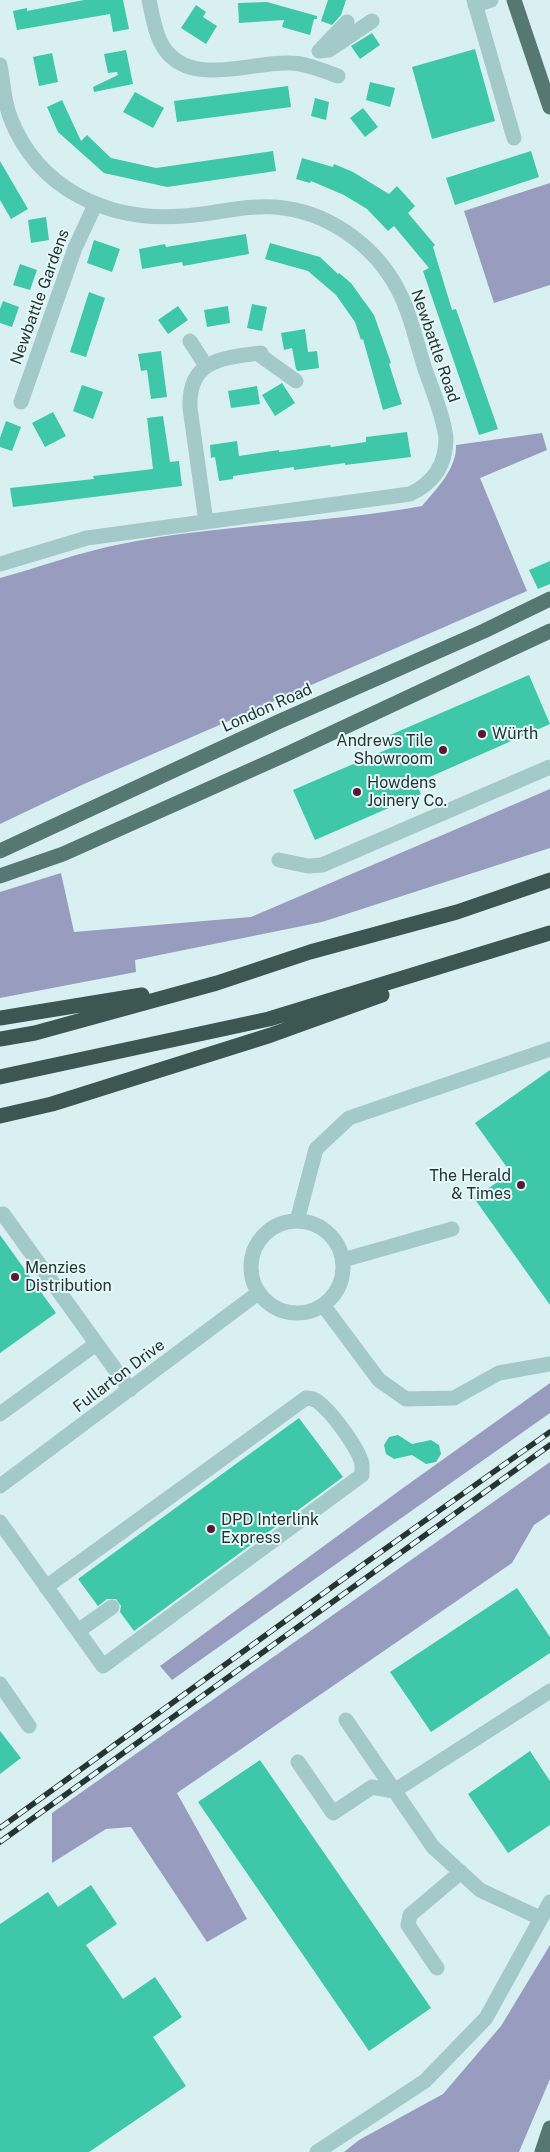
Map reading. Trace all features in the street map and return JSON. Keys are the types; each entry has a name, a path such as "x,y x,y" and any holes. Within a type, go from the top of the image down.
{"highway":[{"path":"0,1039 35,1033 218,983 310,952 458,912 550,880"},
{"path":"0,1116 52,1104 271,1035 550,933"},
{"path":"0,1077 269,1019 533,939"},
{"path":"0,1018 218,983"}],"main road":[{"path":"514,0 550,107"},
{"name":"London Road","path":"0,851 278,722 549,602"},
{"path":"0,876 63,854 278,758 550,631"},
{"path":"542,2152 550,2128"}],"street":[{"path":"149,0 161,42 168,52 185,65 204,70 289,62 338,76"},
{"path":"491,0 475,2 514,138"},
{"path":"319,51 329,50 372,21"},
{"path":"314,68 319,51 347,22"},
{"name":"Newbattle Road","path":"0,65 9,115 26,148 50,176 64,187 95,205 114,212 154,217 184,216 252,206 269,206 302,212 334,224 362,244 386,269 403,299 445,429 446,448 441,466 436,475 420,490 400,497 87,538 0,564"},
{"name":"Newbattle Gardens","path":"21,402 75,248 95,205"},
{"path":"190,341 206,366"},
{"path":"206,522 189,398 195,379 206,366 221,358 261,352 261,356 296,382"},
{"path":"279,860 308,866 322,865 550,768"},
{"path":"297,1221 316,1149 349,1118 550,1049"},
{"path":"1,1213 130,1390"},
{"path":"297,1221 310,1223 322,1228 332,1236 339,1247 343,1260 343,1273 340,1286 333,1297 323,1306 310,1312 295,1314 281,1311 268,1304 258,1293 252,1280 251,1266 253,1252 260,1239 270,1229 283,1223 297,1221"},
{"path":"343,1260 452,1229"},
{"name":"Fullarton Drive","path":"0,1486 258,1293"},
{"path":"323,1306 379,1380 406,1399 454,1398 499,1373 550,1364"},
{"path":"0,1414 96,1344"},
{"path":"0,1522 46,1587 103,1666 362,1475 362,1464 358,1453 343,1430 315,1399 306,1398 46,1587"},
{"path":"78,1631 112,1607"},
{"path":"0,1684 29,1726"},
{"path":"298,1762 333,1813 372,1787 394,1791 550,1691"},
{"path":"346,1720 433,1847 480,1890 540,1918"},
{"path":"437,1968 408,1924 410,1915 461,1872"},
{"path":"317,2152 425,2081 486,2018 550,1902"}],"shaded area":[{"path":"550,183 550,285 494,303 464,211"},
{"path":"542,433 547,450 480,478 527,591 84,784 0,824 0,578 90,551 158,537 347,517 422,506 445,478 453,462 456,445"},
{"path":"550,789 550,848 322,922 135,960 136,972 0,998 0,892 61,873 74,932 251,917"},
{"path":"550,1383 550,1413 172,1680 160,1666 403,1488"},
{"path":"550,1462 550,1514 534,1525 512,1563 177,1793 247,1919 207,1942 131,1827 106,1829 52,1863 52,1813"},
{"path":"550,1945 550,2079 519,2152 344,2152 359,2140 443,2094 501,2026"}],"building":[{"path":"84,0 123,0 129,29 113,32 110,14 17,30 13,11 27,8 27,11"},
{"path":"328,0 346,0 341,15 332,25 321,21"},
{"path":"267,2 317,16 317,19 314,19 310,35 282,27 284,20 239,23 238,3"},
{"path":"196,5 206,12 203,17 217,26 206,44 181,28"},
{"path":"372,33 380,45 360,59 351,46"},
{"path":"475,49 495,121 432,139 412,67"},
{"path":"126,50 133,84 94,92 93,87 118,75 117,72 108,73 104,54"},
{"path":"52,53 58,82 39,86 33,57"},
{"path":"370,82 395,88 390,107 366,100"},
{"path":"288,86 291,107 177,122 174,101"},
{"path":"135,92 164,108 153,128 123,112"},
{"path":"315,98 329,102 326,120 311,116"},
{"path":"62,100 81,141 87,135 111,158 156,168 273,151 276,171 167,187 104,173 58,132 47,107"},
{"path":"363,108 378,127 365,137 350,118"},
{"path":"531,151 539,177 455,205 446,178"},
{"path":"302,158 333,167 334,164 353,172 389,194 397,186 415,206 408,213 435,245 433,247 452,310 456,309 498,429 479,435 423,271 429,268 394,226 388,231 367,209 344,195 311,181 310,183 296,179"},
{"path":"0,161 28,209 11,219 0,200"},
{"path":"46,217 49,240 31,243 28,220"},
{"path":"246,234 249,254 183,266 182,262 142,269 139,249 165,244 166,247"},
{"path":"94,240 120,249 112,272 87,263"},
{"path":"270,243 320,257 351,283 374,315 391,363 389,364 402,404 383,410 363,339 361,340 355,322 336,295 308,271 265,259"},
{"path":"20,264 37,270 30,290 13,285"},
{"path":"89,292 105,298 86,357 70,352"},
{"path":"3,301 19,307 12,327 0,323 0,309"},
{"path":"252,304 267,307 262,331 247,328"},
{"path":"178,306 188,320 168,334 158,320"},
{"path":"228,306 230,323 207,327 204,310"},
{"path":"305,329 308,352 317,351 319,368 298,371 292,348 284,350 281,333"},
{"path":"161,351 167,397 151,399 147,370 141,371 138,354"},
{"path":"282,383 295,403 275,416 262,395"},
{"path":"82,385 103,392 93,419 73,411"},
{"path":"257,386 260,404 231,408 228,391"},
{"path":"53,412 66,436 45,447 32,423"},
{"path":"163,416 170,462 179,461 182,486 13,507 10,488 94,479 93,476 153,469 147,418"},
{"path":"6,421 21,427 12,451 0,447 0,438"},
{"path":"407,432 411,457 294,470 294,467 233,476 233,479 219,481 215,457 211,458 210,445 237,441 239,456 279,450 279,452 366,442 366,437"},
{"path":"550,561 550,584 538,589 529,570"},
{"path":"529,675 550,724 416,783 421,794 315,840 293,790 395,746 390,735"},
{"name":"The Herald & Times","path":"550,1070 550,1305 474,1198 511,1173 475,1123"},
{"name":"Menzies Distribution","path":"0,1235 56,1313 0,1353"},
{"name":"DPD Interlink Express","path":"299,1418 343,1477 134,1631 120,1612 121,1606 116,1599 107,1599 98,1606 78,1579"},
{"path":"398,1435 412,1444 431,1440 439,1445 441,1454 436,1462 426,1464 412,1455 394,1459 386,1454 384,1445 389,1437"},
{"path":"517,1588 550,1637 550,1653 431,1732 390,1672"},
{"path":"0,1731 21,1758 0,1774"},
{"path":"530,1751 550,1781 550,1825 508,1853 468,1794"},
{"path":"260,1760 431,2008 369,2051 198,1802"},
{"path":"91,1885 117,1924 86,1945 123,1999 155,1977 182,2017 153,2037 186,2086 89,2152 0,2152 0,1924 48,1892 58,1907"}],"railway":[{"path":"0,1828 361,1566 550,1432"},
{"path":"0,1842 550,1445"}],"place":[{"name":"Würth","path":"482,734"},
{"name":"Andrews Tile Showroom","path":"443,750"},
{"name":"Howdens Joinery Co.","path":"357,792"},
{"name":"The Herald & Times","path":"521,1185"},
{"name":"Menzies Distribution","path":"15,1277"},
{"name":"DPD Interlink Express","path":"211,1529"}]}
